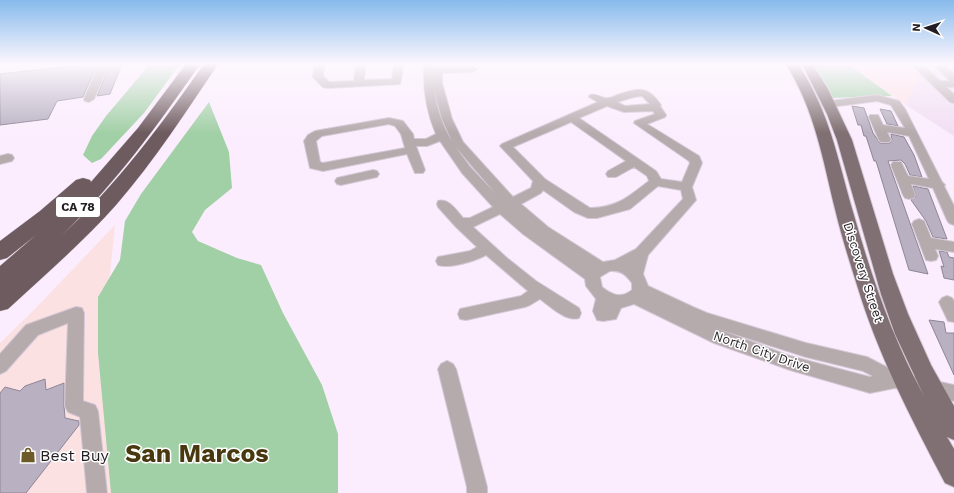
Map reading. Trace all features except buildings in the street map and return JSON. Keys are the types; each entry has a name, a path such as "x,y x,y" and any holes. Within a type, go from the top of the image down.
{"highway":[{"name":"CA 78","path":"0,279 85,200 112,171 148,128 177,87"},
{"name":"CA 78","path":"0,302 92,219 150,152 195,87"},
{"path":"0,252 47,216 120,149 148,128"},
{"path":"0,318 92,219"}],"main road":[{"name":"Discovery Street","path":"806,87 823,126 849,231 900,381 954,474"},
{"name":"Discovery Street","path":"820,87 830,104 853,163 884,275 902,323 930,388 954,428"}],"street":[{"path":"89,99 94,87"},
{"path":"428,87 430,103 436,122 450,148 468,175 503,201 518,224 598,272"},
{"path":"940,87 954,100"},
{"path":"653,107 656,104 646,94 643,93 623,97 506,146 539,183 579,209 588,212 597,213 624,206 656,182 686,187"},
{"path":"594,97 624,109 639,123 694,159 696,163 686,187 690,200 641,253 617,265 598,272"},
{"path":"830,104 871,98 888,100 895,103 900,109 939,184 954,220"},
{"path":"624,109 653,107 657,109 661,115 639,123"},
{"path":"874,117 885,140"},
{"path":"572,118 652,174 656,182"},
{"path":"419,170 410,146 407,134 399,123 389,121 319,133 310,140 314,165 323,167 369,158 410,146 433,141 444,135"},
{"path":"879,128 913,133"},
{"path":"341,181 375,179 369,158"},
{"path":"612,174 634,162"},
{"path":"898,165 909,195"},
{"path":"903,179 939,184"},
{"path":"463,223 472,223 503,201 536,190 539,183"},
{"path":"443,204 488,248 540,290 573,313"},
{"path":"919,224 930,256"},
{"path":"926,242 954,248"},
{"path":"443,261 473,256 488,248"},
{"path":"598,272 595,288 610,299 623,302 637,287 641,253"},
{"path":"617,265 630,270 637,287"},
{"name":"North City Drive","path":"637,287 720,338 790,363 870,385 900,381"},
{"path":"466,314 526,301 540,290"},
{"path":"602,320 601,311 610,299"},
{"path":"0,366 32,330 76,313 74,406 89,412 97,493"},
{"path":"447,369 477,486 477,493"},
{"path":"900,381 954,393"}],"shaded area":[{"path":"881,87 914,87 906,105"},
{"path":"914,87 954,87 954,136 906,105"},
{"path":"115,225 107,303 125,493 0,493 0,343 33,311"}],"green space":[{"path":"131,87 163,87 144,113 101,159 92,163 83,155 92,136 106,116"},
{"path":"826,87 880,87 892,96 832,98"},
{"path":"209,102 229,152 232,188 205,210 192,232 198,241 237,258 261,265 283,313 322,385 338,434 338,493 111,493 98,353 98,297 120,260 125,221 141,194"}],"place":[{"name":"Best Buy","path":"28,455"}],"district":[{"name":"San Marcos","path":"197,453"}]}
